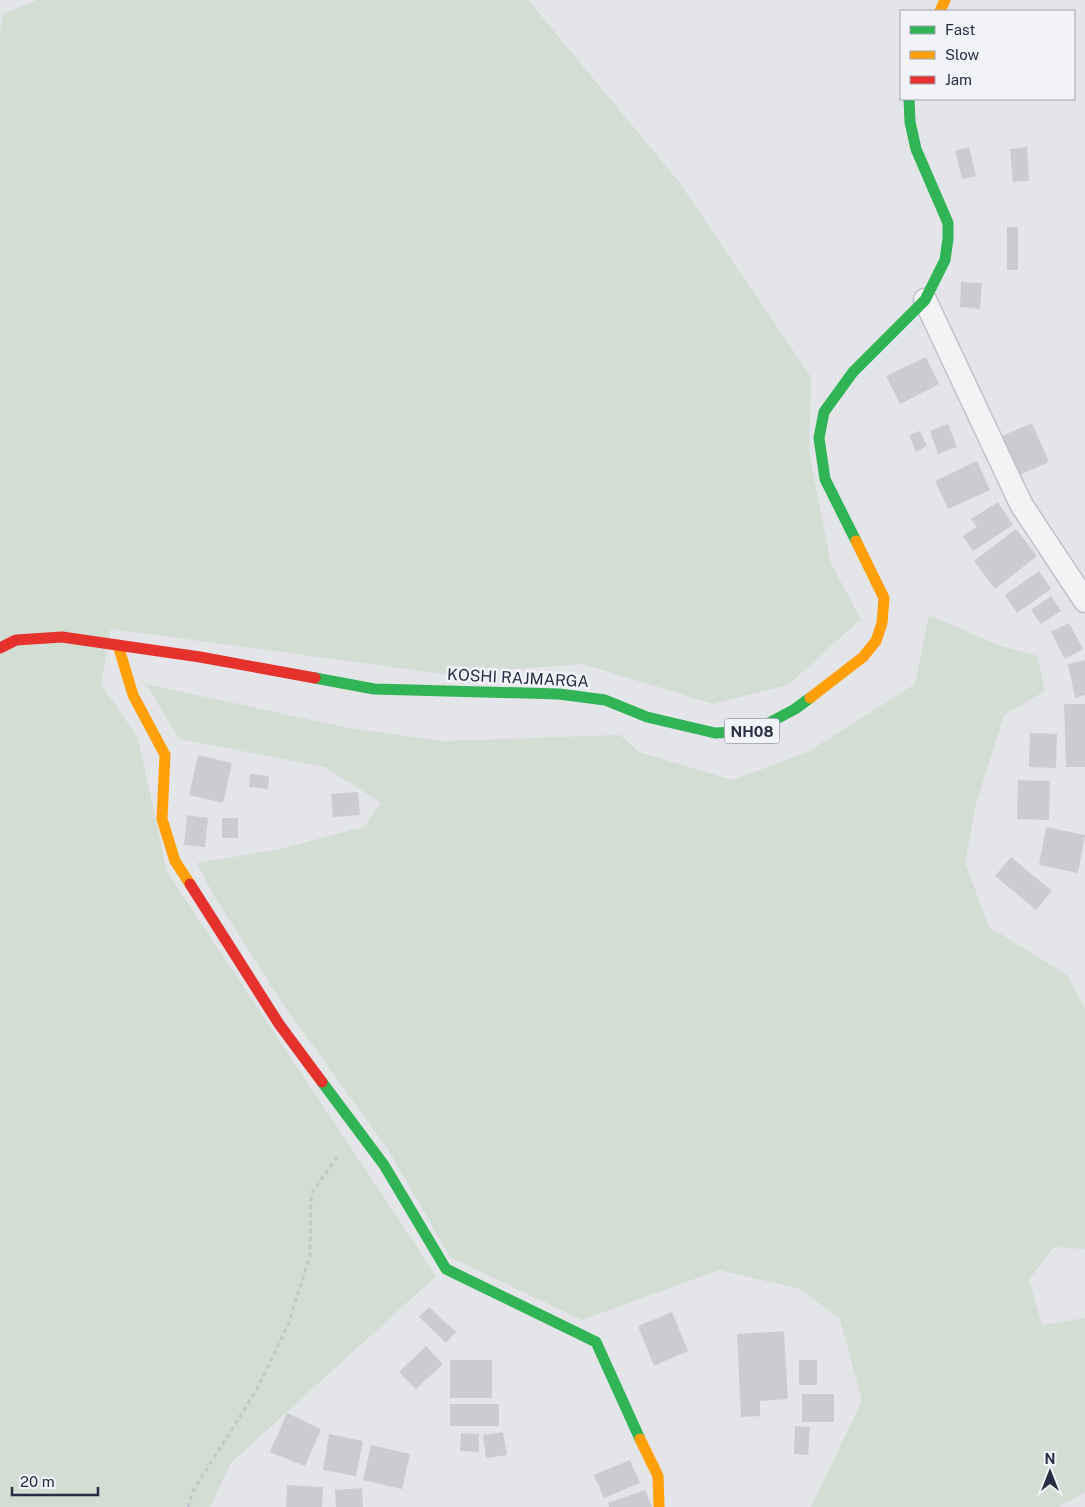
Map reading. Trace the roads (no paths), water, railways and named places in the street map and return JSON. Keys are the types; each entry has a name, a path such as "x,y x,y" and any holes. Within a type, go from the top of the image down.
{"main road":[{"name":"KOSHI RAJMARGA","path":"0,648 16,640 62,637 200,657 374,689 560,694 606,700 647,717 715,733 754,731 795,710 862,657 876,641 882,623 884,598 826,479 819,438 824,412 836,394 853,372 925,300 945,260 948,223 916,149 910,122 909,100"},
{"path":"118,645 133,695 165,755 162,819 175,860 279,1024 384,1165 446,1269 596,1342 658,1476 659,1507"}],"street":[{"path":"925,300 1021,504 1085,601"}]}
